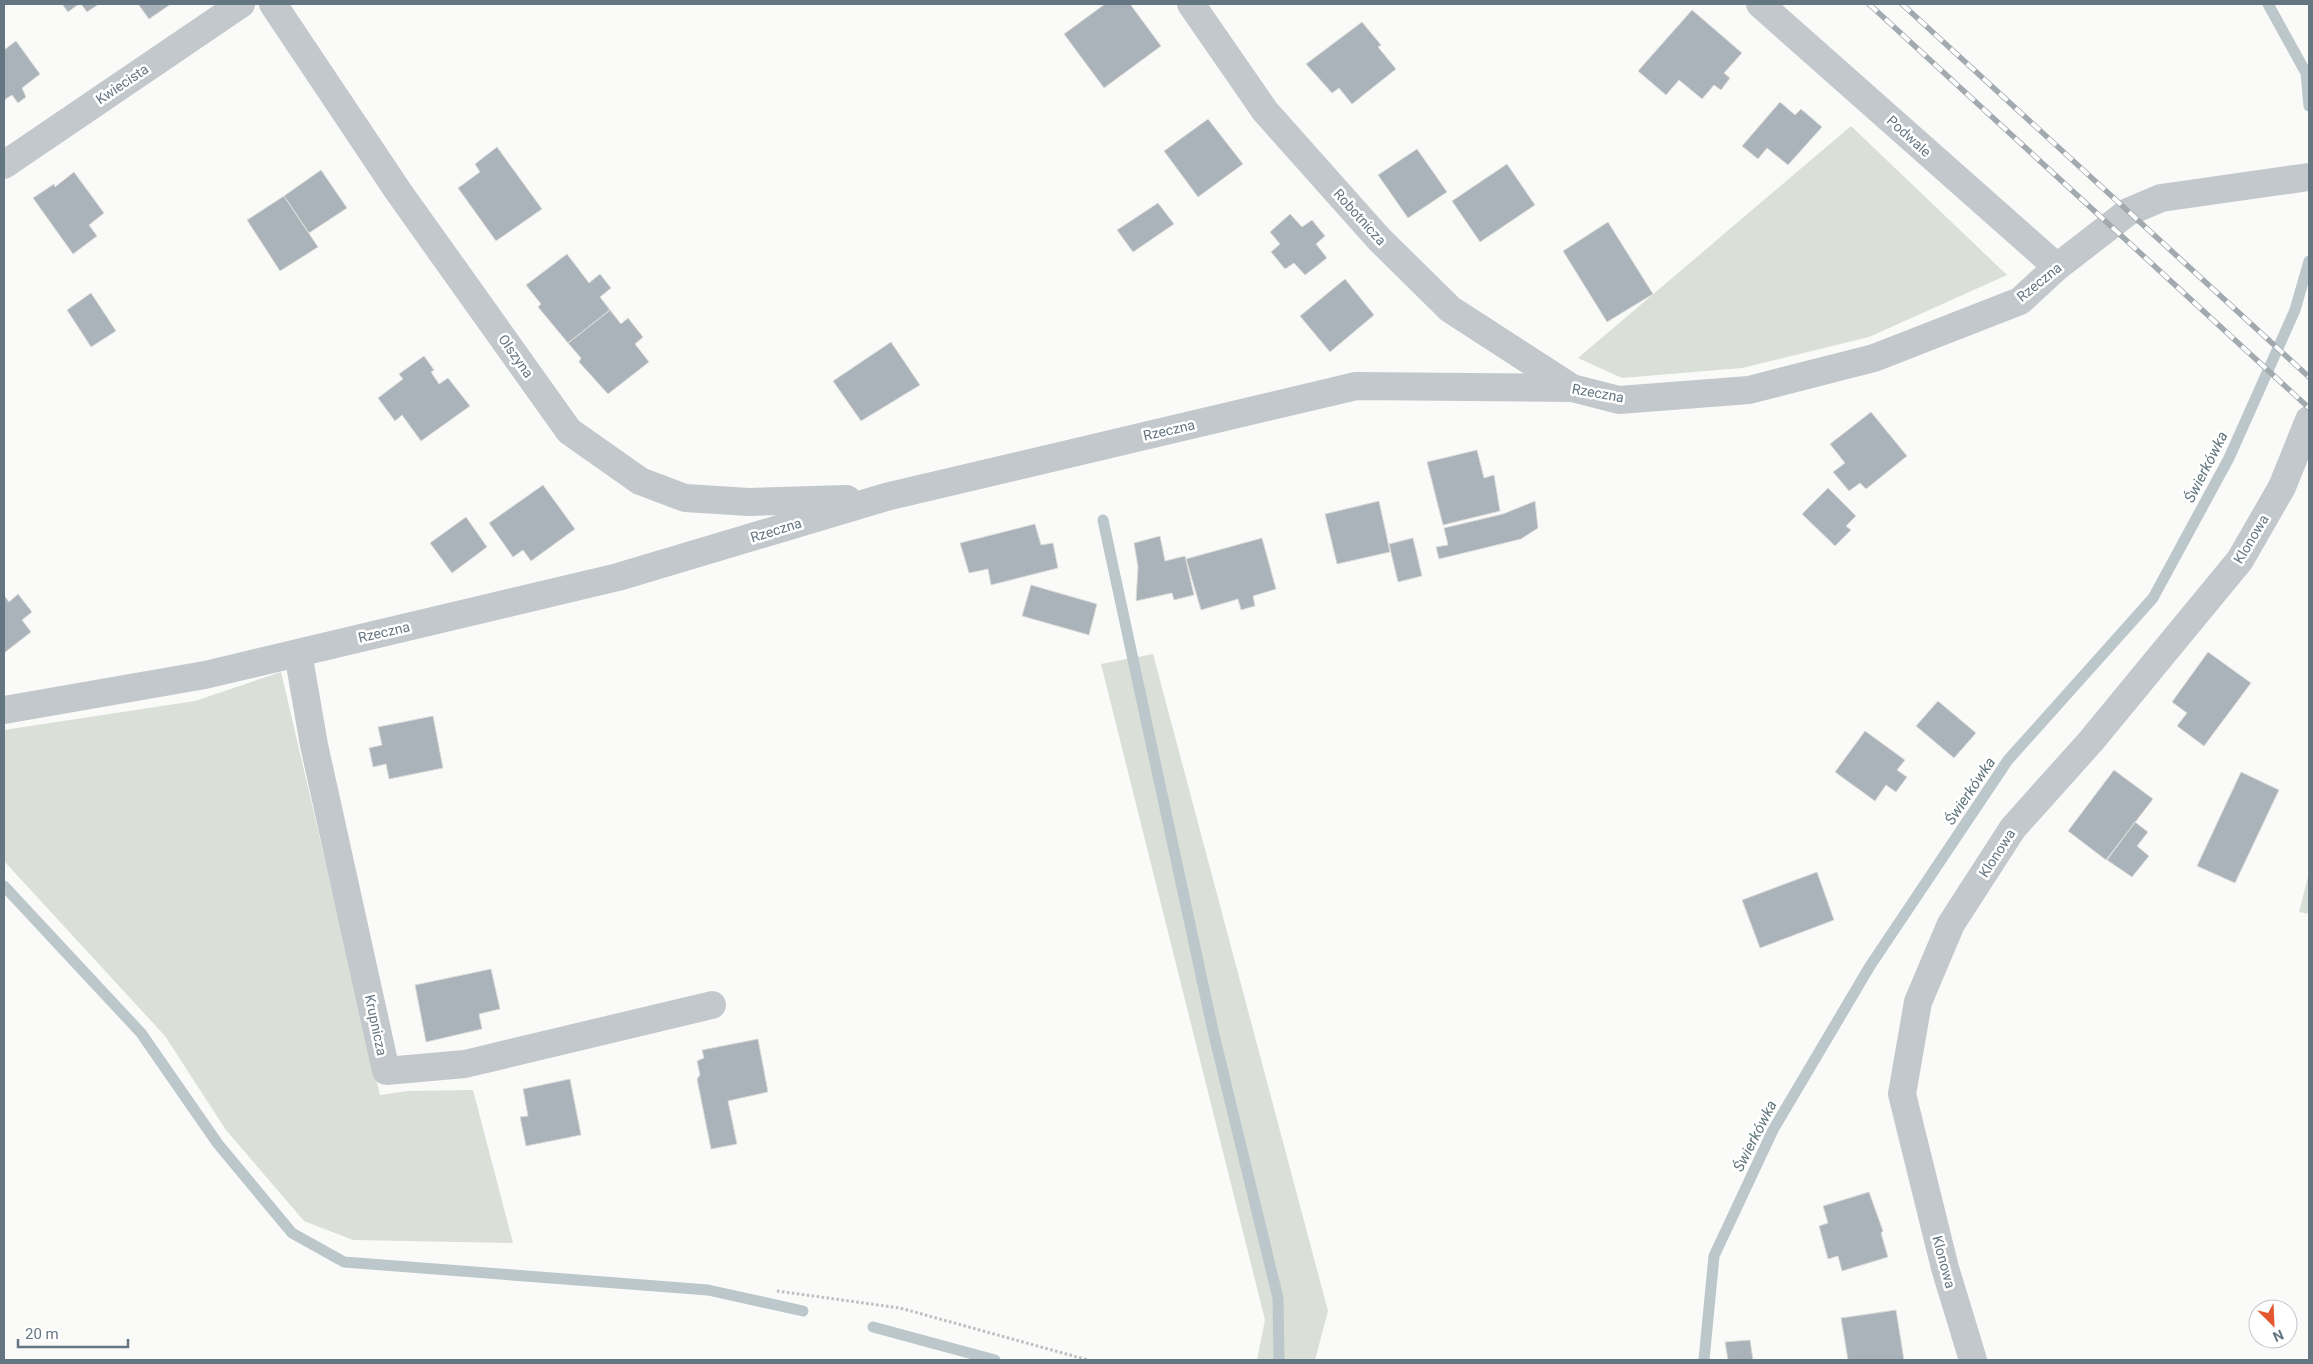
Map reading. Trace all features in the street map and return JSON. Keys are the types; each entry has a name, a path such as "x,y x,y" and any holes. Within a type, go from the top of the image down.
{"street":[{"name":"Kwiecista","path":"4,165 241,4"},
{"name":"Olszyna","path":"272,4 398,191 569,431 640,481 685,498 749,502 886,498"},
{"name":"Robotnicza","path":"1191,4 1265,111 1379,239 1450,310 1572,388"},
{"name":"Podwale","path":"1760,4 2058,267"},
{"name":"Rzeczna","path":"4,710 205,675 618,577 886,498 1356,386 1572,388 1619,400 1749,390 1874,358 2020,301 2058,267 2128,212 2161,198 2304,178"},
{"name":"Klonowa","path":"1973,1360 1945,1268 1902,1094 1918,1002 1951,924 2013,828 2091,741 2240,560 2282,487 2309,420"},
{"name":"Krupnicza","path":"298,652 314,745 386,1071 465,1064 712,1005"}],"path":[{"path":"777,1291 900,1308 1088,1360"}],"shaded area":[{"path":"1851,126 2007,275 1869,337 1742,368 1622,378 1578,358"},
{"path":"1153,654 1328,1311 1315,1360 1257,1360 1265,1320 1101,664"},
{"path":"281,672 380,1095 408,1091 473,1090 513,1243 353,1240 304,1221 226,1130 165,1036 4,861 4,730 195,701"},
{"path":"2309,873 2309,914 2299,912"}],"building":[{"path":"62,4 79,4 68,12"},
{"path":"81,4 99,4 87,12"},
{"path":"138,4 171,4 149,19"},
{"path":"1105,4 1130,4 1161,46 1104,88 1064,34"},
{"path":"1692,10 1742,53 1724,73 1730,78 1721,90 1714,85 1702,99 1679,80 1666,95 1638,71"},
{"path":"1362,22 1381,45 1378,47 1396,69 1352,104 1339,88 1332,93 1306,64"},
{"path":"16,41 40,74 22,88 26,97 18,103 12,95 4,100 4,50"},
{"path":"1780,102 1795,115 1801,109 1822,127 1788,165 1767,148 1758,159 1742,146"},
{"path":"1208,119 1243,164 1198,197 1164,151"},
{"path":"497,147 542,209 496,241 458,188 480,172 475,164"},
{"path":"1417,149 1447,192 1408,218 1378,175"},
{"path":"1507,164 1535,205 1480,242 1452,201"},
{"path":"321,170 347,208 309,233 284,196"},
{"path":"74,172 104,213 89,225 97,236 73,254 33,198 54,184 55,187"},
{"path":"284,196 318,247 280,271 247,220"},
{"path":"1158,203 1174,224 1133,252 1117,230"},
{"path":"1290,214 1302,227 1312,220 1325,236 1316,244 1327,258 1305,275 1294,263 1285,269 1271,252 1280,244 1270,232"},
{"path":"1608,222 1653,294 1607,322 1563,251"},
{"path":"567,254 589,283 600,274 611,288 600,297 610,310 568,343 538,307 541,304 526,285"},
{"path":"1345,279 1374,315 1330,352 1300,316"},
{"path":"91,293 116,331 91,347 67,310"},
{"path":"610,310 621,324 628,318 643,337 635,344 649,362 608,394 579,362 581,358 568,343"},
{"path":"891,342 920,385 861,421 833,381"},
{"path":"424,356 434,370 431,372 439,384 448,378 470,406 421,441 402,415 395,421 378,398 403,379 399,374"},
{"path":"1871,412 1907,456 1866,489 1860,483 1849,491 1833,472 1845,463 1830,444"},
{"path":"1477,450 1484,478 1494,475 1500,511 1443,525 1427,462"},
{"path":"543,485 575,529 531,561 523,550 513,557 489,523"},
{"path":"1828,488 1856,516 1846,526 1851,530 1835,546 1802,514"},
{"path":"1379,501 1390,552 1337,564 1325,514"},
{"path":"1535,501 1538,528 1521,539 1439,559 1436,547 1448,545 1444,528 1503,514"},
{"path":"466,517 487,547 452,573 430,543"},
{"path":"1035,524 1041,545 1053,543 1058,568 991,585 988,569 969,573 960,543"},
{"path":"1160,536 1165,561 1185,556 1194,595 1174,600 1172,593 1136,601 1138,567 1134,543"},
{"path":"1262,538 1276,589 1253,596 1255,606 1241,610 1238,599 1201,610 1186,559"},
{"path":"1413,538 1422,576 1398,582 1389,544"},
{"path":"1031,585 1097,604 1089,635 1022,616"},
{"path":"18,594 32,612 22,620 31,632 4,653 4,595 9,602"},
{"path":"2208,652 2251,683 2204,746 2177,726 2187,713 2172,702"},
{"path":"1938,701 1976,733 1954,758 1916,726"},
{"path":"433,716 443,768 389,779 386,764 373,767 369,748 382,745 378,727"},
{"path":"1865,731 1905,760 1897,770 1907,777 1896,792 1886,785 1875,801 1835,772"},
{"path":"2114,770 2153,799 2106,860 2068,831"},
{"path":"2241,772 2279,790 2235,883 2197,866"},
{"path":"2135,822 2148,832 2137,846 2149,856 2132,877 2107,860"},
{"path":"1817,872 1834,920 1760,948 1742,900"},
{"path":"491,969 500,1009 479,1014 482,1029 426,1042 415,985"},
{"path":"758,1039 768,1092 728,1101 737,1144 711,1149 697,1079 700,1075 697,1061 704,1058 702,1050"},
{"path":"570,1079 581,1135 526,1146 520,1117 528,1116 523,1089"},
{"path":"1869,1192 1883,1231 1881,1233 1888,1257 1842,1271 1838,1256 1828,1259 1819,1226 1828,1223 1823,1206"},
{"path":"1896,1310 1904,1360 1848,1360 1841,1318"},
{"path":"1750,1340 1753,1360 1728,1360 1725,1342"}],"waterway":[{"name":"Świerkówka","path":"2268,4 2306,73 2309,106"},
{"name":"Świerkówka","path":"1704,1360 1714,1256 1773,1130 1870,966 2008,760 2153,598 2229,458 2295,310 2309,261"},
{"path":"1103,520 1213,1031 1278,1298 1279,1360"},
{"path":"4,886 141,1033 218,1144 292,1233 344,1262 708,1290 803,1311"},
{"path":"873,1327 995,1360"}],"railway":[{"path":"1869,4 2309,408"},
{"path":"1902,4 2309,377"}]}
